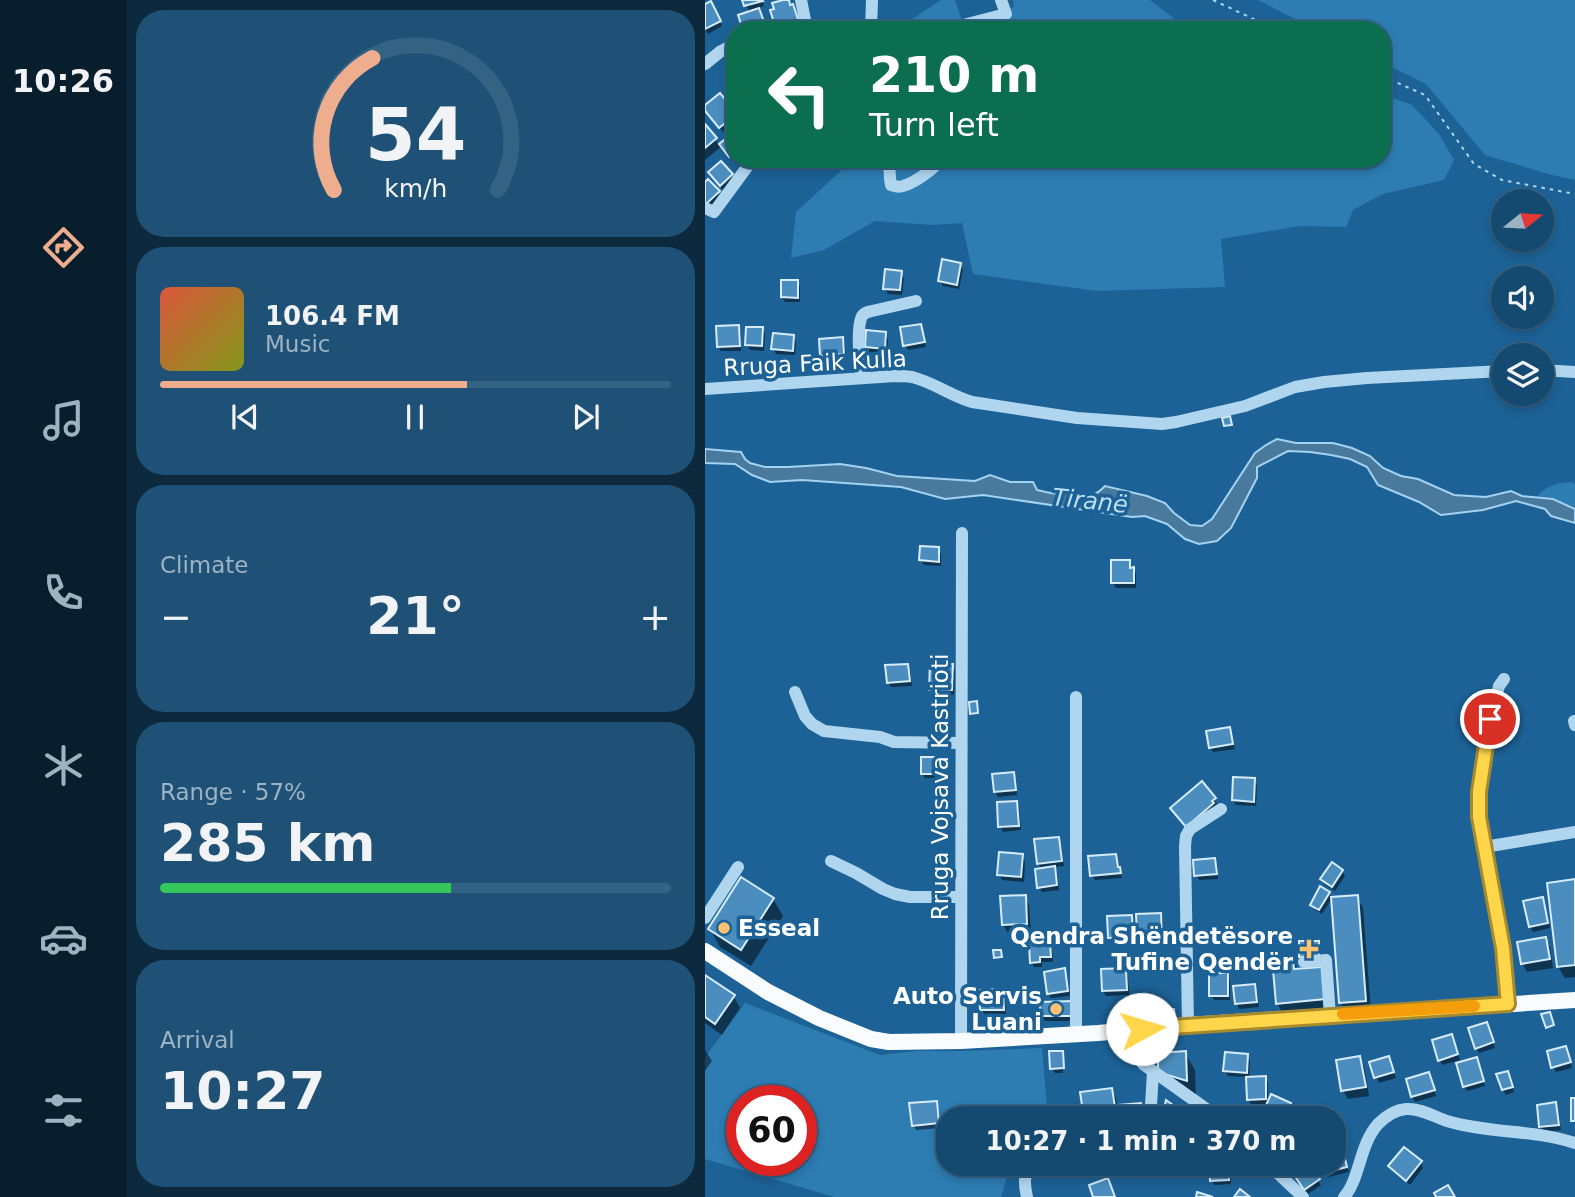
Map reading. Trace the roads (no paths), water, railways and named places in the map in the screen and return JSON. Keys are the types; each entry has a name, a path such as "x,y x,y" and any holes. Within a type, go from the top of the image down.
{"main road":[{"path":"705,951 768,992 819,1018 871,1039 906,1043 1076,1035 1188,1025 1575,1000"}],"street":[{"path":"801,0 805,21"},
{"path":"871,21 872,0"},
{"path":"979,21 1006,14 1001,0"},
{"path":"705,64 726,48"},
{"path":"705,208 714,212 746,168"},
{"path":"889,168 891,185 896,187 904,186 934,168"},
{"path":"861,379 859,338 862,316 916,300"},
{"path":"1554,371 1575,372"},
{"name":"Rruga Faik Kulla","path":"705,389 911,377 972,402 1077,418 1162,424 1245,406 1295,387 1324,382 1491,373"},
{"name":"Rruga Vojsava Kastrioti","path":"961,1041 962,533"},
{"path":"1504,679 1499,685 1490,719 1479,792 1479,817 1503,948 1508,1004"},
{"path":"795,692 805,716 812,724 824,730 880,737 894,742 961,743"},
{"path":"1076,697 1076,1035"},
{"path":"1188,1025 1185,958 1186,836 1190,829 1221,809"},
{"path":"1484,846 1575,832"},
{"path":"831,861 895,894 910,897 961,897"},
{"path":"705,918 738,867"},
{"path":"1304,962 1326,960 1330,1016"},
{"path":"1121,1031 1143,1063 1202,1106"},
{"path":"1151,1106 1153,1072"},
{"path":"1344,1197 1352,1184 1361,1154 1376,1126 1396,1111 1417,1110 1468,1127 1533,1134 1575,1143"},
{"path":"1025,1176 1024,1185 1028,1197"},
{"path":"1281,1176 1303,1197"}],"water":[{"name":"Tiranë","path":"1277,439 1296,443 1333,443 1352,448 1370,456 1383,468 1401,476 1418,479 1454,495 1486,497 1511,491 1522,496 1553,499 1575,509 1575,523 1551,516 1545,509 1516,501 1483,510 1441,515 1419,502 1378,485 1367,467 1350,459 1310,452 1288,451 1257,467 1257,478 1231,528 1217,541 1199,544 1185,539 1167,524 1145,516 1132,517 983,495 945,499 901,487 802,480 770,482 735,464 705,463 705,449 741,452 750,463 765,467 840,464 897,476 975,481 990,475 1010,482 1033,482 1037,490 1055,494 1091,495 1105,486 1165,503 1190,525 1202,526 1212,519 1255,453"}],"place":[{"name":"Esseal","path":"724,928"},
{"name":"Qendra Shëndetësore Tufine Qendër","path":"1309,949"},
{"name":"Auto Servis Luani","path":"1056,1009"}]}
